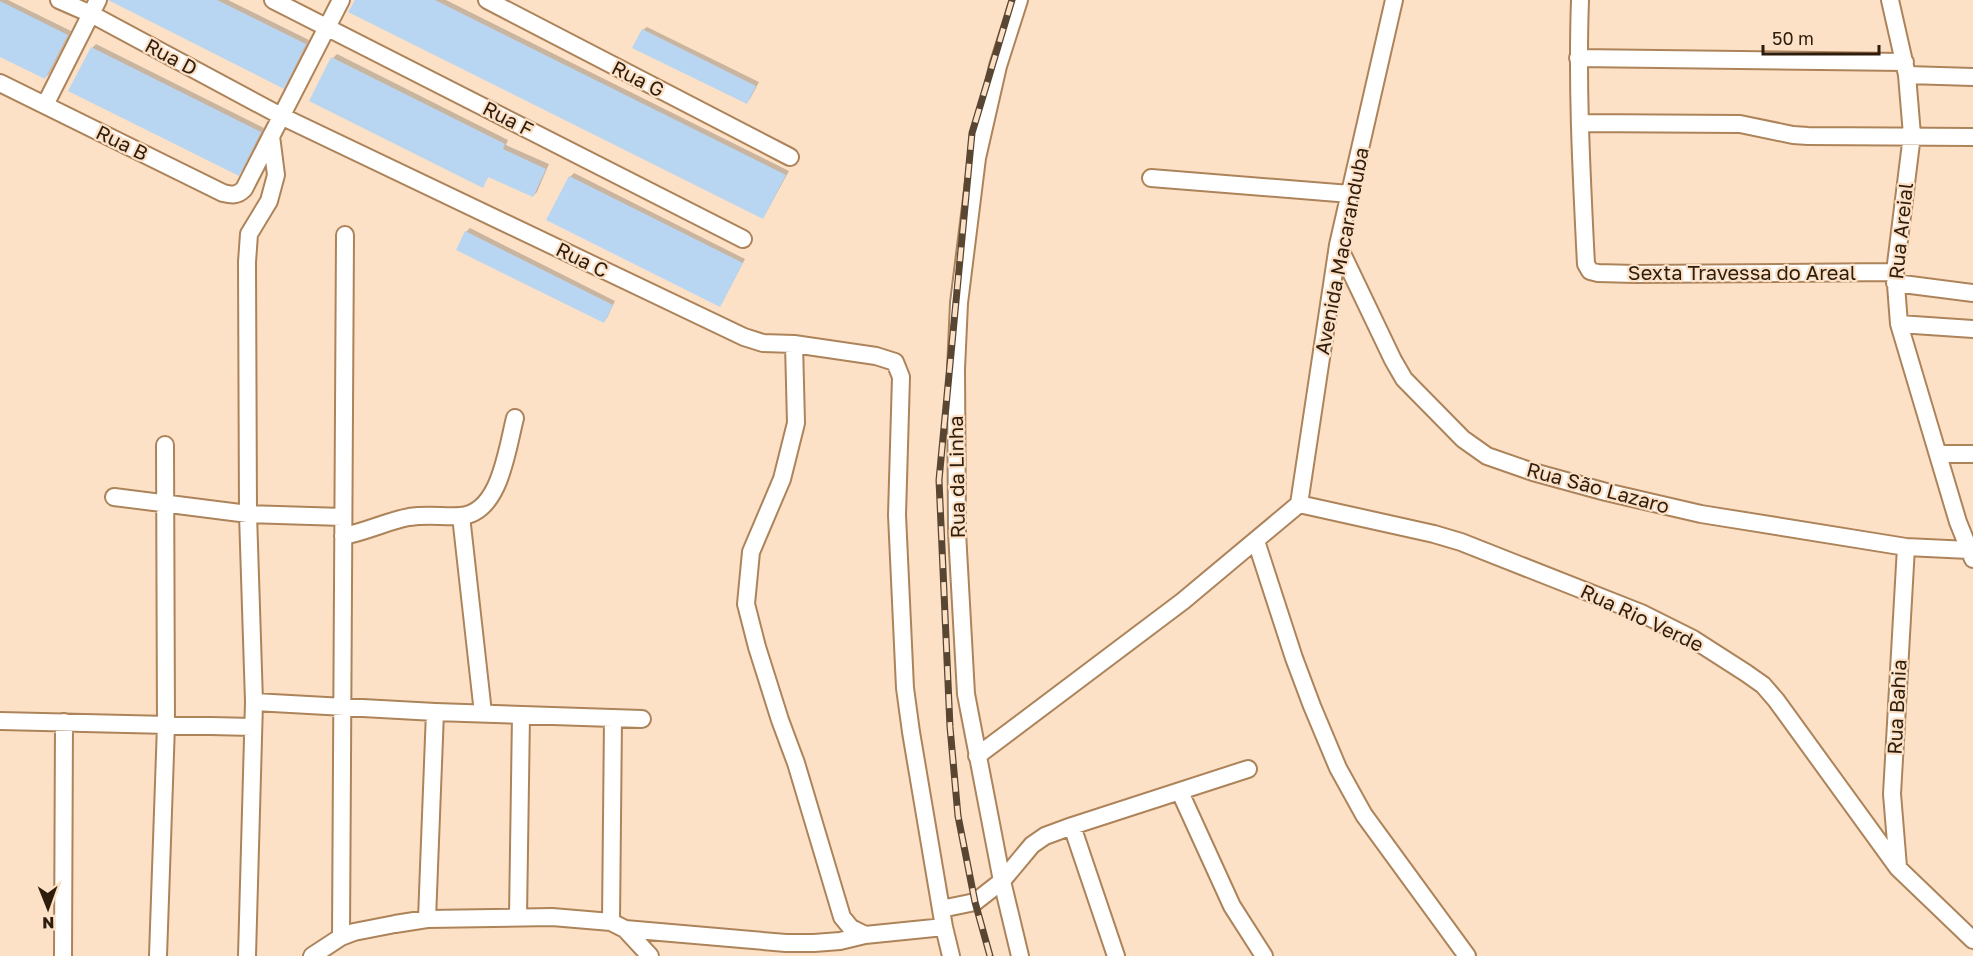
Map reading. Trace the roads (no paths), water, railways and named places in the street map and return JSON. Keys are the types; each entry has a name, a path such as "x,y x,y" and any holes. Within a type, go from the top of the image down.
{"street":[{"name":"Rua D","path":"59,0 94,7 281,116"},
{"name":"Rua F","path":"273,0 743,239"},
{"path":"247,956 254,702 248,514 249,234 269,201 275,182 271,136 341,0"},
{"name":"Rua G","path":"487,0 790,157"},
{"name":"Rua da Linha","path":"1019,0 998,66 977,158 958,319 956,369 957,532 966,694 1002,881 1020,956"},
{"name":"Avenida Macaranduba","path":"1299,504 1338,245 1394,0"},
{"path":"1580,0 1578,58 1580,123 1740,124 1800,135 1973,137"},
{"name":"Rua Areial","path":"1890,0 1906,68 1912,135 1895,278 1899,324 1938,454 1966,522 1971,555"},
{"path":"45,105 94,7"},
{"path":"1578,58 1906,68 1973,77"},
{"name":"Rua B","path":"0,82 223,193 232,195 239,194 244,189 271,136"},
{"name":"Rua C","path":"281,116 744,337 763,343 794,344 876,356 895,362 901,377 897,515 905,688 941,909"},
{"name":"Sexta Travessa do Areal","path":"1580,123 1586,264 1590,271 1635,274 1895,278 1973,293"},
{"path":"1151,178 1350,194"},
{"path":"341,937 345,235"},
{"name":"Rua São Lazaro","path":"1338,245 1404,379 1415,393 1463,439 1487,456 1533,472 1606,492 1701,514 1906,547 1971,555"},
{"path":"1899,324 1973,329"},
{"path":"794,344 796,423 782,479 751,552 746,604 757,647 796,762 842,917 851,928 865,935"},
{"path":"343,536 409,517 430,514 461,516 473,513 488,503 500,478 515,418"},
{"path":"158,956 166,725 165,445"},
{"path":"1938,454 1973,454"},
{"path":"114,497 248,514 343,517"},
{"path":"977,756 1183,601 1299,504"},
{"name":"Rua Rio Verde","path":"1299,504 1434,534 1479,548 1641,613 1693,639 1763,685 1898,867 1973,940"},
{"path":"461,516 483,713"},
{"path":"1256,541 1294,658 1338,768 1364,815 1467,956"},
{"name":"Rua Bahia","path":"1898,867 1892,794 1906,547"},
{"path":"254,702 435,712 642,719"},
{"path":"427,920 435,712"},
{"path":"518,917 521,715"},
{"path":"613,718 618,925 650,956"},
{"path":"0,721 253,727"},
{"path":"63,956 64,722"},
{"path":"951,956 941,909 975,902 1002,881 1032,845 1046,836 1248,769"},
{"path":"1180,792 1232,906 1264,956"},
{"path":"1072,826 1116,956"},
{"path":"312,956 341,937 367,929 427,920 552,917 786,943 829,942 865,935 944,927"}],"railway":[{"path":"990,956 975,902 958,816 950,727 939,480 972,133 1012,0"}]}
